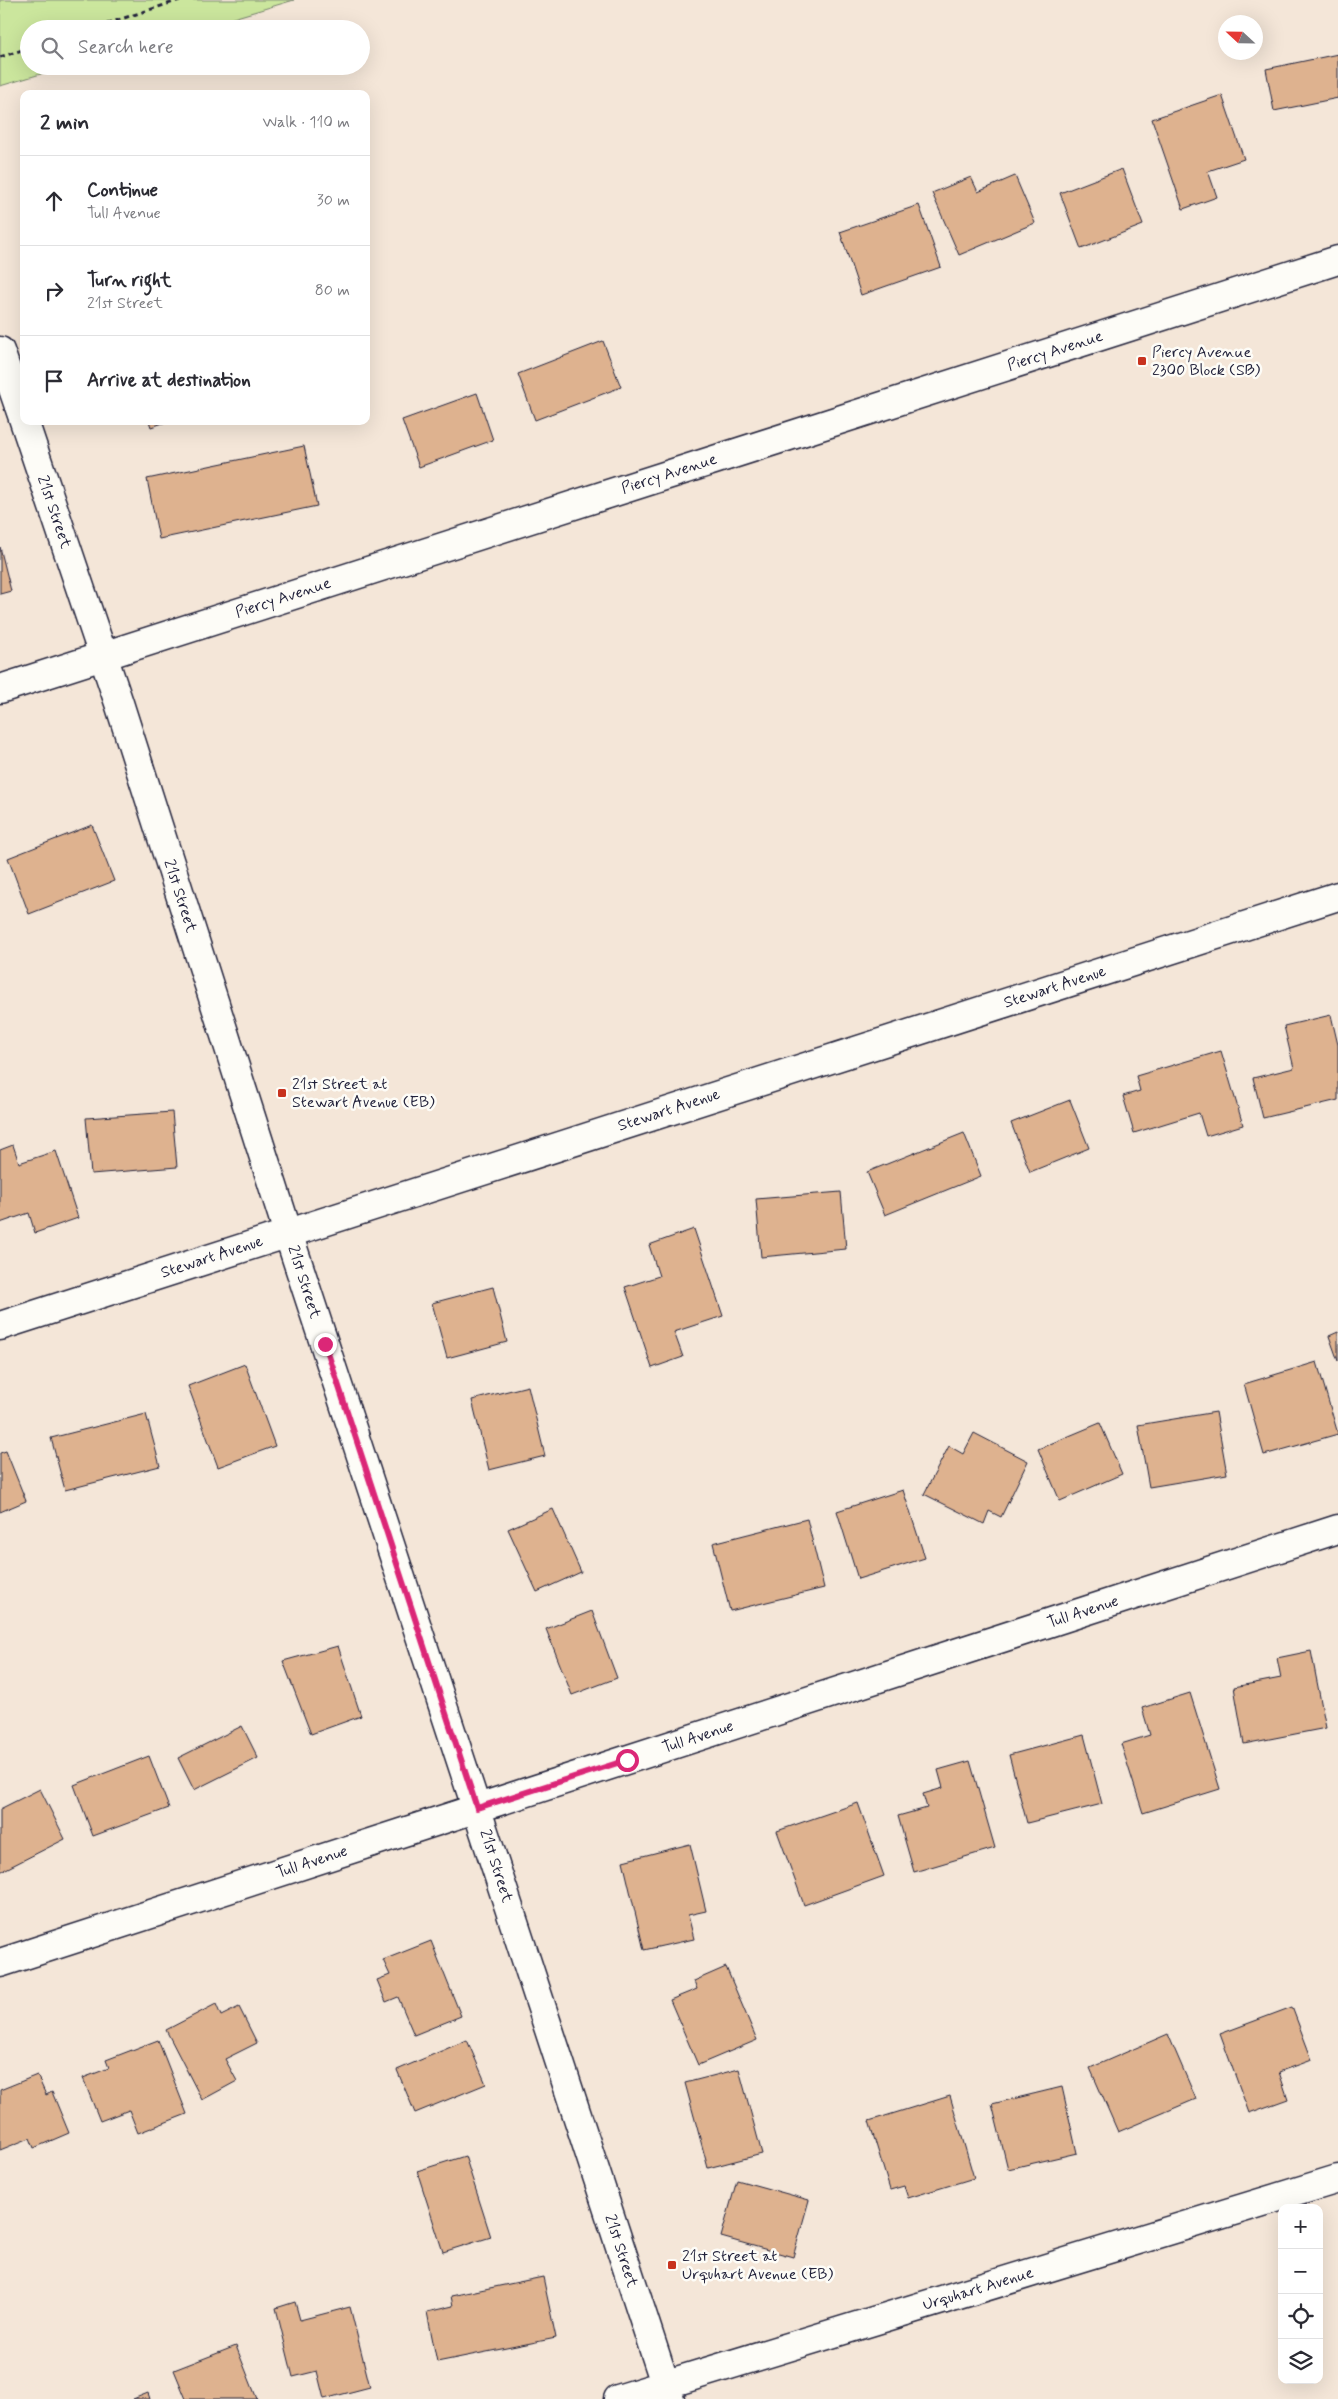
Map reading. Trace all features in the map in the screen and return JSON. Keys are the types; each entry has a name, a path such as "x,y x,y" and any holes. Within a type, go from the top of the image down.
{"street":[{"name":"Piercy Avenue","path":"0,689 1338,260"},
{"name":"21st Street","path":"0,351 20,409"},
{"name":"21st Street","path":"25,425 103,655 288,1233 667,2392"},
{"name":"Stewart Avenue","path":"0,1326 1338,896"},
{"name":"Tull Avenue","path":"0,1963 1338,1529"},
{"name":"Urquhart Avenue","path":"618,2399 667,2392 1338,2179"}],"path":[{"path":"118,20 180,0"},
{"path":"0,58 20,51"}],"green space":[{"path":"0,0 294,0 226,20 20,20 20,75 37,75 0,86"}],"building":[{"path":"1338,54 1338,98 1274,111 1266,69"},
{"path":"1222,95 1244,159 1208,171 1217,197 1183,209 1152,119"},
{"path":"1122,169 1143,225 1081,249 1060,193"},
{"path":"1015,176 1035,223 959,255 932,193 971,177 978,192"},
{"path":"919,205 941,267 861,295 840,232"},
{"path":"603,341 621,387 535,420 518,374"},
{"path":"477,393 493,440 419,467 402,420"},
{"path":"304,446 317,506 159,539 147,479"},
{"path":"0,547 11,591 0,594"},
{"path":"92,825 114,881 29,914 8,858"},
{"path":"1331,1015 1338,1045 1338,1100 1263,1118 1253,1078 1294,1068 1284,1026"},
{"path":"1221,1051 1243,1125 1206,1136 1199,1113 1134,1133 1123,1096 1140,1091 1136,1076"},
{"path":"1070,1100 1089,1148 1030,1172 1011,1123"},
{"path":"172,1112 177,1167 91,1174 86,1118"},
{"path":"964,1133 981,1176 885,1215 867,1172"},
{"path":"13,1145 19,1163 56,1151 78,1218 35,1233 29,1213 0,1223 0,1150"},
{"path":"841,1192 846,1249 761,1257 756,1199"},
{"path":"694,1229 723,1316 674,1332 683,1357 652,1368 625,1287 659,1276 649,1245"},
{"path":"493,1287 507,1342 447,1358 432,1303"},
{"path":"1338,1332 1338,1361 1329,1336"},
{"path":"1317,1362 1338,1434 1264,1455 1244,1384"},
{"path":"245,1364 275,1446 218,1467 188,1386"},
{"path":"528,1386 545,1456 489,1470 472,1400"},
{"path":"1216,1412 1227,1474 1149,1487 1138,1425"},
{"path":"146,1414 160,1466 65,1490 51,1438"},
{"path":"1100,1423 1122,1474 1060,1501 1038,1449"},
{"path":"974,1433 1028,1461 1001,1517 989,1511 984,1524 924,1494 949,1446 963,1454"},
{"path":"6,1451 26,1501 0,1512 0,1453"},
{"path":"903,1490 925,1558 858,1579 837,1511"},
{"path":"553,1509 581,1572 537,1592 508,1529"},
{"path":"807,1519 824,1588 730,1611 713,1543"},
{"path":"592,1611 617,1678 572,1695 546,1629"},
{"path":"338,1646 361,1716 311,1734 283,1661"},
{"path":"1311,1651 1326,1728 1244,1744 1234,1687 1281,1678 1277,1658"},
{"path":"1190,1693 1220,1789 1143,1813 1121,1744 1150,1735 1142,1708"},
{"path":"242,1726 258,1758 194,1790 178,1758"},
{"path":"1084,1735 1102,1804 1027,1823 1009,1755"},
{"path":"149,1756 169,1808 93,1836 74,1785"},
{"path":"970,1761 995,1848 914,1872 898,1816 927,1808 923,1794 943,1788 938,1770"},
{"path":"40,1789 65,1839 0,1872 0,1809"},
{"path":"858,1803 884,1876 804,1905 777,1831"},
{"path":"690,1844 706,1911 688,1915 694,1939 644,1950 623,1861"},
{"path":"431,1941 461,2016 414,2035 398,1997 386,2002 377,1980 390,1975 383,1960"},
{"path":"726,1967 757,2040 698,2065 670,2000 697,1989 694,1981"},
{"path":"216,2004 221,2016 239,2007 257,2043 225,2059 237,2081 202,2100 166,2030"},
{"path":"1292,2007 1312,2060 1279,2072 1288,2099 1249,2113 1220,2034"},
{"path":"1168,2034 1196,2099 1118,2132 1090,2068"},
{"path":"158,2040 187,2114 138,2133 129,2110 100,2121 83,2078 109,2068 106,2060"},
{"path":"467,2040 486,2084 415,2113 397,2070"},
{"path":"739,2069 762,2154 708,2168 685,2083"},
{"path":"37,2075 46,2095 52,2092 69,2133 34,2148 30,2138 0,2150 0,2090"},
{"path":"1062,2087 1077,2153 1008,2169 992,2104"},
{"path":"950,2096 974,2178 908,2198 904,2186 890,2190 869,2121"},
{"path":"465,2156 491,2237 443,2252 417,2171"},
{"path":"737,2180 809,2200 793,2257 721,2237"},
{"path":"543,2277 556,2338 437,2362 427,2312 453,2306 451,2296"},
{"path":"295,2302 300,2320 350,2307 370,2387 324,2399 317,2371 293,2377 276,2308"},
{"path":"236,2346 257,2399 186,2399 174,2370"},
{"path":"148,2393 150,2399 133,2399"}],"place":[{"name":"Piercy Avenue 2300 Block (SB)","path":"1142,361"},
{"name":"21st Street at Stewart Avenue (EB)","path":"282,1093"},
{"name":"21st Street at Urquhart Avenue (EB)","path":"672,2265"}],"route":[{"path":"325,1344 477,1808 627,1760"}]}
